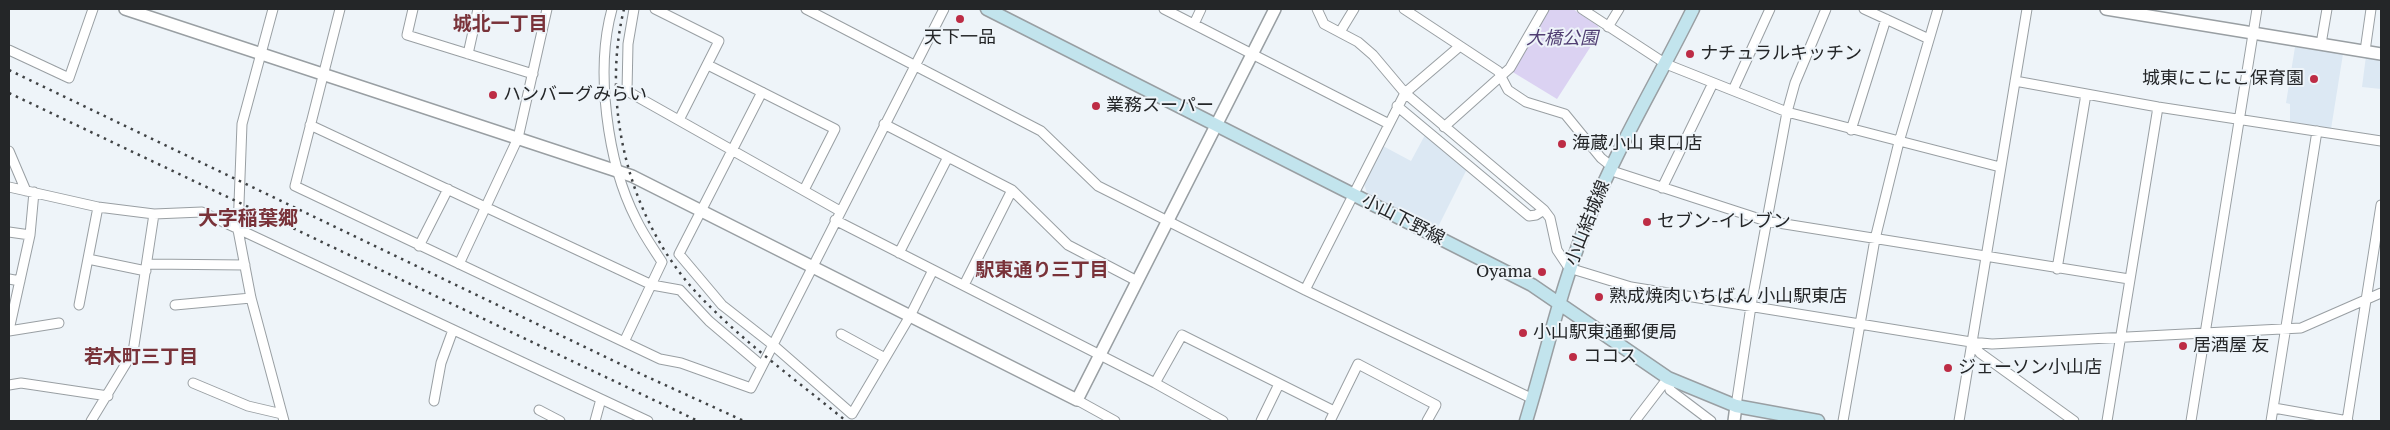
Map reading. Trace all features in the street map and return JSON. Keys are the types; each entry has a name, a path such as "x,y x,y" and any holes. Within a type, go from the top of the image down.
{"main road":[{"name":"小山下野線","path":"987,9 1532,285 1634,357 1668,378 1736,406 1818,421"},
{"name":"小山結城線","path":"1526,421 1569,268 1610,168 1666,64 1692,9"}],"street":[{"path":"9,50 69,78 93,9"},
{"path":"125,9 618,172 702,210 1115,421"},
{"path":"273,9 242,124 238,230 252,298 283,417"},
{"path":"340,9 325,75 295,186 660,359 681,363 751,388 944,9"},
{"path":"413,9 408,34 533,74"},
{"path":"468,54 478,9"},
{"path":"459,264 518,138 547,9"},
{"path":"612,9 606,41 605,82 609,126 618,172 636,219 662,262 624,342"},
{"path":"634,9 628,44 627,91 840,211"},
{"path":"655,9 720,41 679,120"},
{"path":"806,9 1041,130 1098,186 1305,290 1533,399"},
{"path":"1164,9 1389,124"},
{"path":"1194,24 1202,9"},
{"path":"1077,400 1275,9"},
{"path":"1317,9 1324,24 1358,42 1373,55 1405,93 1544,210 1550,218 1557,250 1569,268 1631,287 1992,344 2301,328 2381,293"},
{"path":"1340,32 1354,9"},
{"path":"1404,9 1498,71 1508,90 1526,102 1565,114 1610,168 1662,188 1766,221 1984,258 2129,279"},
{"path":"1438,141 1447,129 1510,68 1544,9"},
{"path":"1582,9 1666,64 1787,112 1851,130 2000,166"},
{"path":"1608,26 1619,9"},
{"path":"1733,90 1770,9"},
{"path":"1734,421 1751,306 1787,112 1795,83 1826,9"},
{"path":"1864,9 1929,39"},
{"path":"1842,421 1875,239 1899,142 1938,9"},
{"path":"1959,421 1984,258 2027,9"},
{"path":"2106,9 2381,54"},
{"path":"2191,421 2257,9"},
{"path":"2321,44 2327,9"},
{"path":"2365,51 2371,9"},
{"path":"1851,130 1886,19"},
{"path":"1305,290 1405,93 1460,46"},
{"path":"708,65 835,129 804,190"},
{"path":"2015,81 2158,107 2381,141"},
{"path":"1662,188 1713,83"},
{"path":"762,92 680,254 722,305 773,345 852,414 910,316 933,270"},
{"path":"2057,268 2086,94"},
{"path":"1398,106 1529,216 1536,215 1544,210"},
{"path":"2106,421 2158,107"},
{"path":"884,124 1012,190 1068,246 1137,282"},
{"path":"310,125 652,285 680,290 709,321 762,366"},
{"path":"2272,421 2317,132"},
{"path":"9,151 30,192 30,235 9,330 59,323"},
{"path":"899,253 948,157"},
{"path":"9,187 98,207 154,214 202,212 648,421"},
{"path":"419,246 448,189"},
{"path":"964,285 1012,190"},
{"path":"2274,408 2348,421 2381,205"},
{"path":"80,305 98,207"},
{"path":"92,421 133,352 154,214"},
{"path":"835,220 1156,382 1223,421"},
{"path":"9,232 30,235"},
{"path":"88,258 146,268 245,265"},
{"path":"9,279 20,281"},
{"path":"175,305 252,298"},
{"path":"434,401 440,363 453,330"},
{"path":"841,334 885,358"},
{"path":"1156,382 1182,335 1334,411"},
{"path":"1971,342 1980,353 2074,421"},
{"path":"1330,421 1358,364 1436,404 1427,421"},
{"path":"1635,421 1668,378"},
{"path":"1668,378 1670,390 1711,421"},
{"path":"9,385 20,383 108,396"},
{"path":"193,384 248,406 283,417"},
{"path":"1261,421 1280,384"},
{"path":"595,421 602,399"},
{"path":"539,410 560,421"}],"shaded area":[{"name":"城東にこにこ保育園","path":"2295,47 2343,54 2331,129 2290,122 2290,104 2286,103"},
{"path":"2366,56 2381,58 2381,89 2362,87"},
{"path":"1425,135 1467,169 1437,229 1367,193 1364,184 1383,146 1411,161"}],"green space":[{"name":"大橋公園","path":"1547,9 1573,9 1598,26 1600,32 1557,99 1511,71"}],"railway":[{"path":"624,9 618,45 616,83 619,120 626,157 637,194 652,228 671,261 711,308 748,342 846,421"},
{"path":"9,70 641,374 744,421"},
{"path":"9,93 698,421"}],"place":[{"name":"天下一品","path":"960,19"},
{"name":"ナチュラルキッチン","path":"1690,54"},
{"name":"城東にこにこ保育園","path":"2314,79"},
{"name":"ハンバーグみらい","path":"493,95"},
{"name":"業務スーパー","path":"1096,106"},
{"name":"海蔵小山 東口店","path":"1562,144"},
{"name":"セブン-イレブン","path":"1647,222"},
{"name":"Oyama","path":"1542,272"},
{"name":"熟成焼肉いちばん 小山駅東店","path":"1599,297"},
{"name":"小山駅東通郵便局","path":"1523,333"},
{"name":"居酒屋 友","path":"2183,346"},
{"name":"ココス","path":"1573,357"},
{"name":"ジェーソン小山店","path":"1948,368"}],"district":[{"name":"城北一丁目","path":"500,25"},
{"name":"大字稲葉郷","path":"248,219"},
{"name":"駅東通り三丁目","path":"1042,271"},
{"name":"若木町三丁目","path":"141,358"}]}
